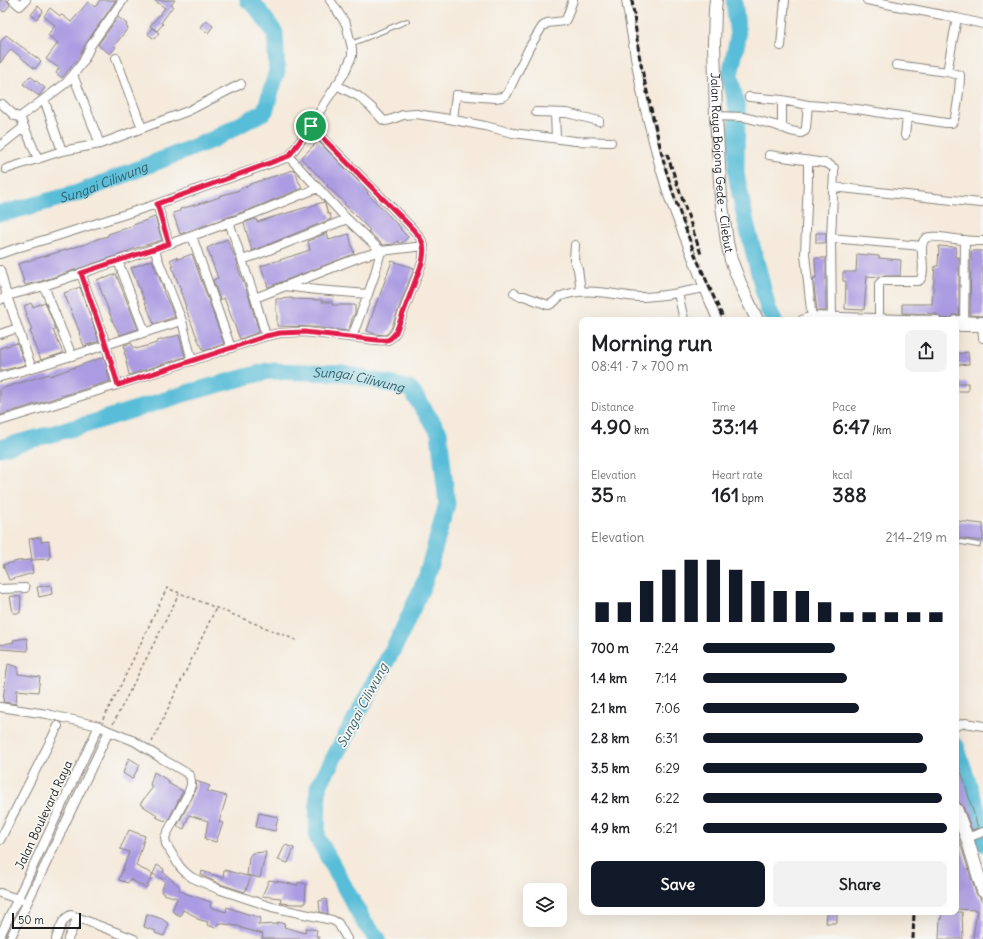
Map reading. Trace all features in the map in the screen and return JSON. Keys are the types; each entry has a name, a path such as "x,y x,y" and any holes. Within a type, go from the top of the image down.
{"main road":[{"name":"Jalan Raya Bojong Gede - Cilebut","path":"716,0 714,43 721,116 720,190 726,242 742,288 756,317"},
{"path":"959,816 970,837 983,891"}],"street":[{"path":"13,0 20,6 26,0"},
{"path":"20,117 66,83 83,62 91,45 123,0"},
{"path":"0,254 157,204 289,156 311,126 344,74 352,56 352,48 346,24 330,0"},
{"path":"453,120 456,95 495,98 508,94 529,48 542,27 547,24 565,20 573,0"},
{"path":"626,0 644,106 660,168 669,198 716,317"},
{"path":"781,46 785,0"},
{"path":"867,0 983,24"},
{"path":"947,72 957,18"},
{"path":"116,58 142,128"},
{"path":"749,97 782,100 808,105 857,109 952,124 956,115 960,76 947,72 896,65"},
{"path":"73,75 100,144"},
{"path":"6,169 62,151 100,144 188,111 241,84"},
{"path":"336,85 358,96 383,120 386,121 410,114 453,120 513,133 575,141 611,142"},
{"path":"44,99 62,151"},
{"path":"782,100 782,128"},
{"path":"2,104 15,116 20,117"},
{"path":"721,116 744,117 797,132 803,132 805,131 807,121 808,105"},
{"path":"536,112 567,113 599,121"},
{"path":"555,113 556,138"},
{"path":"20,117 38,159"},
{"path":"905,135 907,118"},
{"path":"0,421 118,385 266,336 280,333 304,332 385,341 392,338 396,332 422,263 424,246 419,236 412,228 311,126"},
{"path":"0,146 24,127"},
{"path":"769,155 825,163 834,168 832,317"},
{"path":"289,156 347,219 381,252"},
{"path":"808,161 805,254 811,317"},
{"path":"4,298 192,236 318,188"},
{"path":"833,188 980,203"},
{"path":"157,204 169,244"},
{"path":"242,260 347,219"},
{"path":"229,222 255,298 266,336"},
{"path":"192,236 231,348"},
{"path":"879,317 880,282 920,280 923,275 922,246 928,237 933,236 983,241"},
{"path":"832,238 922,246"},
{"path":"965,240 960,324 983,324 983,338"},
{"path":"575,245 574,259 578,269 581,291"},
{"path":"255,298 360,256 424,246"},
{"path":"154,249 182,321 192,361"},
{"path":"352,337 374,277 381,252"},
{"path":"118,261 145,332"},
{"path":"0,270 4,298 18,328 32,369"},
{"path":"81,273 118,385"},
{"path":"44,286 72,356"},
{"path":"285,286 368,294"},
{"path":"514,293 548,305 569,293 581,291 640,296 669,295 704,288"},
{"path":"678,293 683,317"},
{"path":"0,377 32,369 182,321"},
{"path":"0,334 18,328"},
{"path":"0,589 25,588"},
{"path":"0,707 47,714 99,726 134,741 185,772 190,776 191,785 188,794 165,837 166,844 184,872 218,889 272,907 332,920 338,923 347,939"},
{"path":"959,725 965,723 983,726"},
{"path":"0,840 58,726"},
{"name":"Jalan Boulevard Raya","path":"0,936 99,726"},
{"name":"Jalan Boulevard Raya","path":"10,939 109,731"},
{"path":"970,837 983,832"},
{"path":"0,893 18,898 27,903"},
{"path":"56,939 66,917 71,915 134,939"},
{"path":"68,939 78,917"}],"lane":[{"path":"351,44 407,21"},
{"path":"959,542 978,545"}],"path":[{"path":"99,726 120,687 167,588 296,640"},
{"path":"109,731 179,593"},
{"path":"148,750 216,608"}],"building":[{"path":"0,0 7,0 10,5 4,12 0,9"},
{"path":"100,0 116,0 87,42 78,59 62,78 56,73 59,68 46,59 58,43 48,35 55,25 44,16 50,8 71,22 88,2 95,7"},
{"path":"154,0 175,0 171,5 173,6 161,23 163,24 157,31 150,26 165,8"},
{"path":"38,6 43,11 37,19 31,15"},
{"path":"118,17 127,24 126,26 128,28 114,46 116,47 110,54 98,45"},
{"path":"206,20 213,26 208,33 200,27"},
{"path":"152,28 159,33 154,39 148,34"},
{"path":"6,35 41,61 35,69 11,49 0,63 0,42"},
{"path":"30,76 45,88 39,96 23,84"},
{"path":"318,141 359,182 368,192 367,193 401,228 400,229 408,237 402,243 397,241 394,244 383,245 368,231 370,230 301,158"},
{"path":"293,170 296,173 302,188 251,209 180,234 173,213 180,211 180,209 220,197 219,196 240,190 250,184"},
{"path":"324,202 331,219 252,251 244,223 256,219 257,222"},
{"path":"155,217 162,240 42,281 25,285 18,264 89,243 108,236 108,234"},
{"path":"327,233 329,240 349,234 354,254 268,287 261,266 310,250 308,241"},
{"path":"816,233 826,233 826,243 816,243"},
{"path":"227,239 238,264 237,265 250,300 259,332 240,339 224,298 220,300 213,280 218,278 207,248"},
{"path":"939,246 956,247 955,257 959,257 959,315 953,315 952,317 940,317 936,314 902,313 902,304 932,304 935,266 938,266"},
{"path":"971,251 983,251 983,316 970,315"},
{"path":"192,254 224,344 204,351 185,307 181,290 170,260"},
{"path":"857,254 901,260 900,276 867,276 864,310 845,309 846,281 843,281 843,272 856,272"},
{"path":"815,258 826,258 826,311 817,311 813,278 816,278"},
{"path":"152,260 164,290 163,291 175,317 154,324 131,268"},
{"path":"392,261 414,268 391,329 386,335 375,334 367,331"},
{"path":"116,274 138,329 120,335 113,322 97,280"},
{"path":"80,287 99,341 84,346 64,293"},
{"path":"292,298 322,300 322,302 332,302 332,305 355,305 355,313 354,316 352,316 348,331 313,327 277,326 276,299"},
{"path":"45,302 56,330 53,330 63,353 41,360 32,339 33,338 30,331 32,330 24,306 31,303 33,307"},
{"path":"179,335 185,357 129,375 124,345 131,343 136,349"},
{"path":"17,343 25,365 0,371 0,348"},
{"path":"968,352 969,364 959,365 959,354"},
{"path":"104,357 110,381 0,415 0,389 49,374 50,376"},
{"path":"959,383 968,383 968,391 959,391"},
{"path":"959,521 983,524 983,541 959,538"},
{"path":"41,537 41,542 49,541 50,559 32,560 29,539"},
{"path":"31,560 33,573 9,580 3,565 18,561"},
{"path":"51,585 52,594 39,597 37,587"},
{"path":"10,596 21,597 20,613 13,613"},
{"path":"27,638 28,651 0,649 0,645 14,642 13,640"},
{"path":"8,664 18,667 18,674 40,677 38,692 17,690 16,704 3,702"},
{"path":"129,758 140,765 132,779 123,773"},
{"path":"959,765 978,828 972,830 963,806 960,803"},
{"path":"154,772 169,781 168,783 183,791 168,821 156,817 157,815 140,804 153,787 150,785"},
{"path":"196,781 210,786 207,791 227,796 219,822 223,823 216,842 205,839 208,821 189,815 184,829 177,826 193,796"},
{"path":"259,813 278,817 275,831 256,827"},
{"path":"129,830 145,836 136,866 153,874 146,888 130,879 128,883 119,880 129,852 120,849"},
{"path":"959,839 976,893 981,898 980,900 983,900 983,939 973,939 977,910 959,909"},
{"path":"285,845 294,848 288,863 278,860"},
{"path":"266,852 260,878 247,875 249,857 252,853"},
{"path":"157,865 164,869 163,872 180,887 179,890 211,902 210,907 226,912 227,907 261,918 258,925 277,924 278,922 285,924 284,927 305,933 306,928 317,930 316,936 319,937 319,939 262,939 263,934 238,926 218,923 216,928 207,925 208,922 197,919 197,917 183,910 180,916 172,911 177,898 161,892 165,881 153,874"},
{"path":"224,870 251,877 245,892 220,884 201,875 202,871 223,878"},
{"path":"269,880 298,885 298,882 306,884 305,904 280,903 281,898 262,896"},
{"path":"326,899 328,914 320,912 319,901"},
{"path":"959,912 962,912 963,939 939,939 940,918 941,919 942,915 959,915"},
{"path":"147,914 162,919 169,924 164,936 155,933 156,931 144,927"},
{"path":"827,915 837,915 837,923 826,923"}],"waterway":[{"name":"Sungai Ciliwung","path":"0,213 9,212 78,193 214,139 265,111 277,71 275,33 257,8 248,0"},
{"path":"734,0 738,37 730,75 737,109 736,174 746,223 768,309 772,317"},
{"name":"Sungai Ciliwung","path":"0,448 88,424 187,393 268,371 343,373 410,389 439,432 447,504 425,581 399,638 318,787 317,837 365,924 378,939"},
{"path":"959,755 978,813 983,843"}],"railway":[{"path":"632,0 639,54 665,167 695,255 723,317"},
{"path":"667,154 701,254"},
{"path":"913,939 914,915"}],"route":[{"path":"311,126 408,224 419,236 424,246 422,263 396,332 392,338 385,341 304,332 280,333 266,336 118,385 81,273 169,244 157,204 289,156 311,126"}]}
